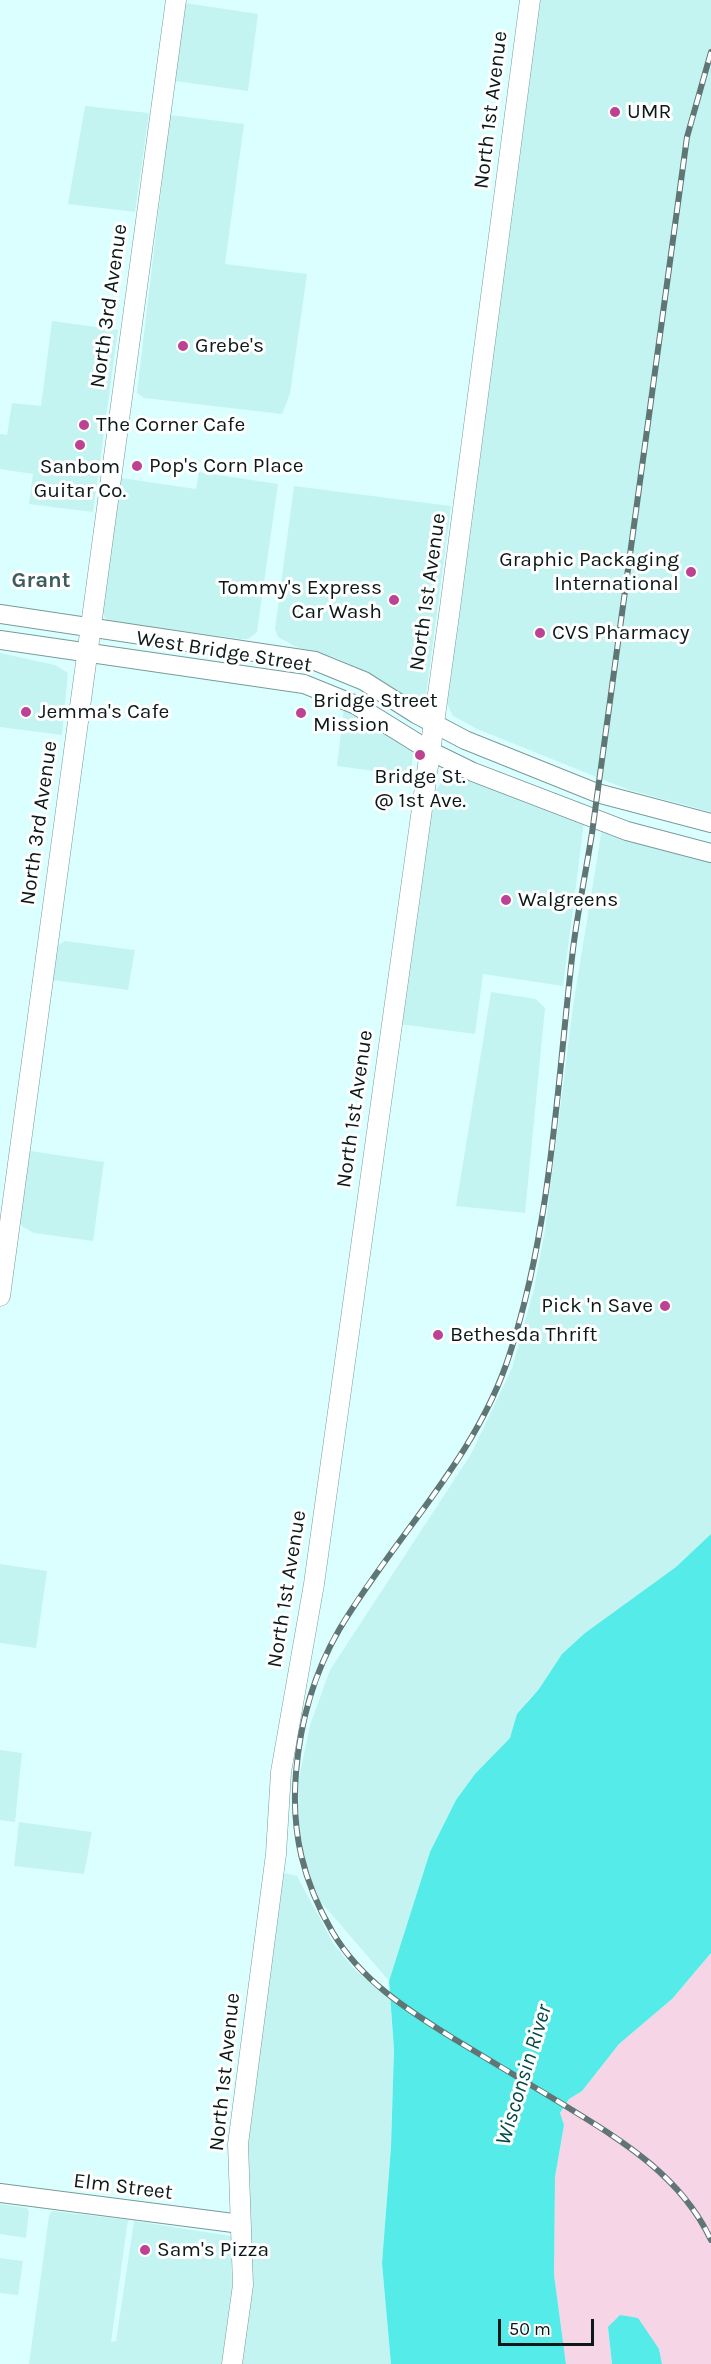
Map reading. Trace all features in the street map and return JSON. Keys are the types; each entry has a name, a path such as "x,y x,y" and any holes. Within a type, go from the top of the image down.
{"main road":[{"name":"North 3rd Avenue","path":"0,1296 85,654 176,0"},
{"name":"North 1st Avenue","path":"232,2364 243,2285 238,2144 276,1854 281,1772 312,1599 434,724 530,0"},
{"name":"West Bridge Street","path":"0,614 315,661 364,681 434,724 465,740 597,793 652,810 711,823"},
{"name":"West Bridge Street","path":"0,640 304,684 356,705 430,752 473,772 593,819 660,841 711,853"},
{"name":"Elm Street","path":"0,2193 241,2224"}],"shaded area":[{"path":"540,0 711,0 711,812 629,790 477,729 453,716 446,702"},
{"path":"185,3 258,14 248,91 175,81"},
{"path":"85,106 149,113 135,212 68,204"},
{"path":"170,115 244,124 225,264 307,274 290,394 282,414 144,398 137,393"},
{"path":"52,321 118,330 93,512 29,504 33,474 0,469 0,434 7,435 12,403 41,406"},
{"path":"199,472 278,484 257,632 248,639 241,639 109,621 102,610 121,478 196,489"},
{"path":"294,486 451,506 426,695 421,701 413,700 360,669 334,657 296,647 278,637 275,629"},
{"path":"0,653 55,665 68,673 62,735 0,727"},
{"path":"344,707 413,751 411,776 337,766"},
{"path":"450,775 460,775 584,823 563,986 483,974 475,1034 399,1024 434,791"},
{"path":"603,822 711,853 711,1534 676,1567 585,1633 562,1654 539,1689 528,1700 510,1738 475,1774 456,1800 430,1852 389,1981 320,1901 305,1862 299,1826 298,1783 310,1725 330,1670 471,1454 512,1368 534,1289 545,1230 573,1006"},
{"path":"65,941 135,950 128,990 52,980 57,946"},
{"path":"491,992 536,999 545,1008 525,1213 456,1206"},
{"path":"30,1151 104,1162 93,1241 34,1233 23,1227 20,1222"},
{"path":"0,1564 47,1571 36,1648 0,1643"},
{"path":"0,1750 22,1753 15,1822 0,1820"},
{"path":"19,1822 92,1832 84,1874 14,1866"},
{"path":"284,1873 297,1876 333,1943 355,1970 390,1999 394,2049 391,2147 382,2263 391,2364 242,2364 252,2279 248,2139"},
{"path":"711,1953 711,2364 662,2364 659,2349 608,2327 612,2364 566,2364 554,2275 555,2177 564,2125 560,2113 569,2099 582,2091 619,2044 672,1999"},
{"path":"0,2204 27,2208 29,2212 26,2238 0,2234"},
{"path":"52,2211 128,2220 111,2342 116,2341 134,2221 231,2236 232,2290 222,2364 29,2364 49,2216"},
{"path":"0,2258 23,2261 18,2295 0,2293"}],"water":[{"name":"Wisconsin River","path":"711,1534 711,1953 672,1999 619,2044 582,2091 569,2099 560,2113 564,2125 555,2177 554,2275 566,2364 391,2364 382,2263 391,2147 394,2049 389,1981 430,1852 456,1800 475,1774 510,1738 517,1714 539,1689 562,1654 585,1633 676,1567"},
{"path":"620,2315 638,2318 659,2349 662,2364 612,2364 608,2327"}],"railway":[{"path":"711,52 687,137 592,833 573,949 544,1204 524,1304 510,1353 477,1428 433,1496 361,1596 330,1646 315,1681 305,1718 298,1755 295,1795 295,1816 301,1856 307,1876 333,1933 357,1965 386,1992 418,2016 604,2130 646,2160 683,2196 711,2240"}],"place":[{"name":"UMR","path":"615,112"},
{"name":"Grebe's","path":"183,346"},
{"name":"The Corner Cafe","path":"84,425"},
{"name":"Sanbom Guitar Co.","path":"80,445"},
{"name":"Pop's Corn Place","path":"137,466"},
{"name":"Graphic Packaging International","path":"691,572"},
{"name":"Tommy's Express Car Wash","path":"394,600"},
{"name":"CVS Pharmacy","path":"540,633"},
{"name":"Jemma's Cafe","path":"26,712"},
{"name":"Bridge Street Mission","path":"301,713"},
{"name":"Bridge St. @ 1st Ave.","path":"420,755"},
{"name":"Walgreens","path":"506,900"},
{"name":"Pick 'n Save","path":"665,1306"},
{"name":"Bethesda Thrift","path":"438,1335"},
{"name":"Sam's Pizza","path":"145,2250"}],"district":[{"name":"Grant","path":"41,581"}]}
